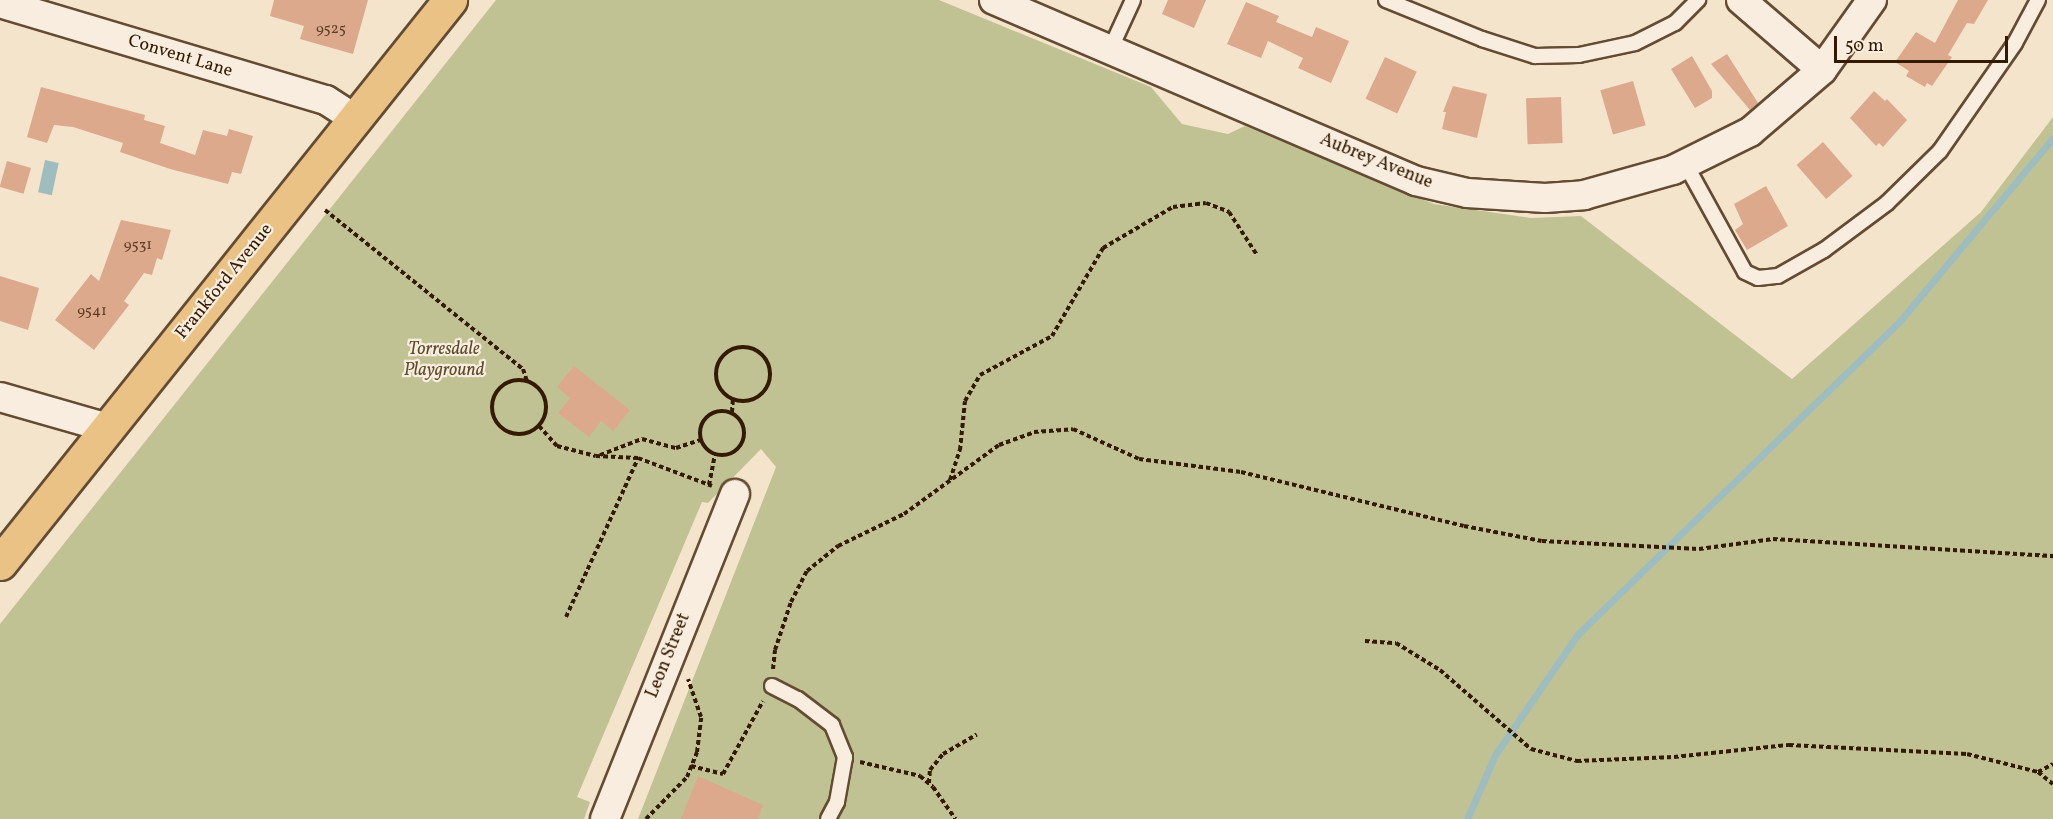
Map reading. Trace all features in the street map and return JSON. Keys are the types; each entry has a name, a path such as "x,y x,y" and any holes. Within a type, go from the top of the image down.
{"main road":[{"name":"Frankford Avenue","path":"0,563 450,0"}],"street":[{"name":"Aubrey Avenue","path":"994,0 1416,181 1467,193 1545,198 1584,195 1686,165 1750,132 1822,70 1872,0"},
{"path":"1742,0 1822,70"},
{"name":"Convent Lane","path":"0,3 326,100 355,119"},
{"path":"0,397 108,428"},
{"name":"Leon Street","path":"605,819 668,656 722,490"}],"lane":[{"path":"1110,50 1132,0"},
{"path":"1386,0 1482,39 1535,56 1579,55 1635,43 1675,23 1698,0"},
{"path":"1686,165 1740,266 1758,278 1778,276 1824,250 1887,202 1940,150 2014,43 2037,0"},
{"path":"772,686 798,699 832,725 845,757 837,802 828,819"}],"path":[{"path":"950,480 960,450 965,401 980,375 1052,336 1102,248 1173,207 1206,203 1229,212 1257,255"},
{"path":"325,210 523,369 527,381 545,400 539,426"},
{"path":"740,347 757,351 764,357 770,373 764,389 750,400 733,399 719,387 718,362 740,347"},
{"path":"527,381 509,382 502,387 496,394 492,411 500,426 515,434 539,426"},
{"path":"715,454 735,451 744,438 743,423 732,412 733,399"},
{"path":"722,490 715,454 701,440 701,426 710,414 732,412"},
{"path":"539,426 557,446 596,456 638,458 722,490"},
{"path":"691,766 723,774 772,686 775,650 791,602 807,572 838,546 904,514 999,445 1034,432 1073,429 1139,459 1165,465 1241,472 1464,526 1542,541 1619,543 1699,549 1773,539 2053,556"},
{"path":"596,456 642,439 676,448 701,440"},
{"path":"566,617 638,458"},
{"path":"1365,641 1396,643 1440,670 1490,710 1531,749 1576,761 1674,757 1789,745 1967,754 2038,772 2053,784"},
{"path":"646,819 687,777 701,717 691,685 668,656"},
{"path":"929,783 930,770 943,754 977,734"},
{"path":"845,757 920,776 929,783 955,819"},
{"path":"2038,772 2053,764"}],"green space":[{"name":"Torresdale Playground","path":"496,0 939,0 1151,87 1182,124 1228,134 1245,126 1434,204 1531,218 1581,216 1792,379 1981,212 2053,117 2053,819 638,819 776,467 761,449 708,503 702,502 577,797 590,802 584,819 0,819 0,624"}],"water":[{"path":"45,160 59,163 52,195 38,192"}],"building":[{"path":"274,0 368,0 353,54 300,39 304,26 270,16"},
{"path":"1168,0 1206,0 1194,28 1162,14"},
{"path":"1958,0 1988,0 1974,24 1967,23 1948,55 1952,57 1932,86 1927,83 1925,87 1906,76 1909,71 1895,62 1916,32 1935,43"},
{"path":"1246,2 1279,16 1276,22 1312,37 1316,27 1349,41 1331,83 1298,68 1303,58 1268,41 1261,58 1227,44"},
{"path":"1727,54 1758,103 1750,110 1711,64"},
{"path":"1692,56 1712,91 1712,98 1695,108 1671,69"},
{"path":"1385,57 1417,72 1397,113 1366,99"},
{"path":"1633,81 1646,125 1613,135 1600,90"},
{"path":"1453,86 1487,94 1477,138 1442,129 1446,112 1443,112"},
{"path":"41,87 145,115 144,120 165,126 160,143 195,155 203,130 227,136 229,129 253,136 241,174 232,172 228,184 170,169 120,152 123,143 73,127 54,125 47,143 27,137"},
{"path":"1874,91 1885,101 1887,99 1907,120 1883,147 1879,143 1876,146 1850,118"},
{"path":"1561,97 1563,143 1528,144 1526,98"},
{"path":"1823,142 1853,176 1826,199 1797,165"},
{"path":"7,161 31,168 24,194 0,187"},
{"path":"1766,186 1788,226 1747,250 1735,230 1743,224 1734,204"},
{"path":"121,220 171,230 162,260 157,258 152,275 144,273 124,301 129,305 94,350 55,320 91,274 99,281"},
{"path":"0,276 39,288 28,330 0,321"},
{"path":"574,366 630,410 613,431 601,421 589,437 558,413 570,398 557,387"},
{"path":"698,776 763,805 758,819 681,819"}],"waterway":[{"path":"1467,819 1495,755 1578,634 1899,322 2053,138"}]}
